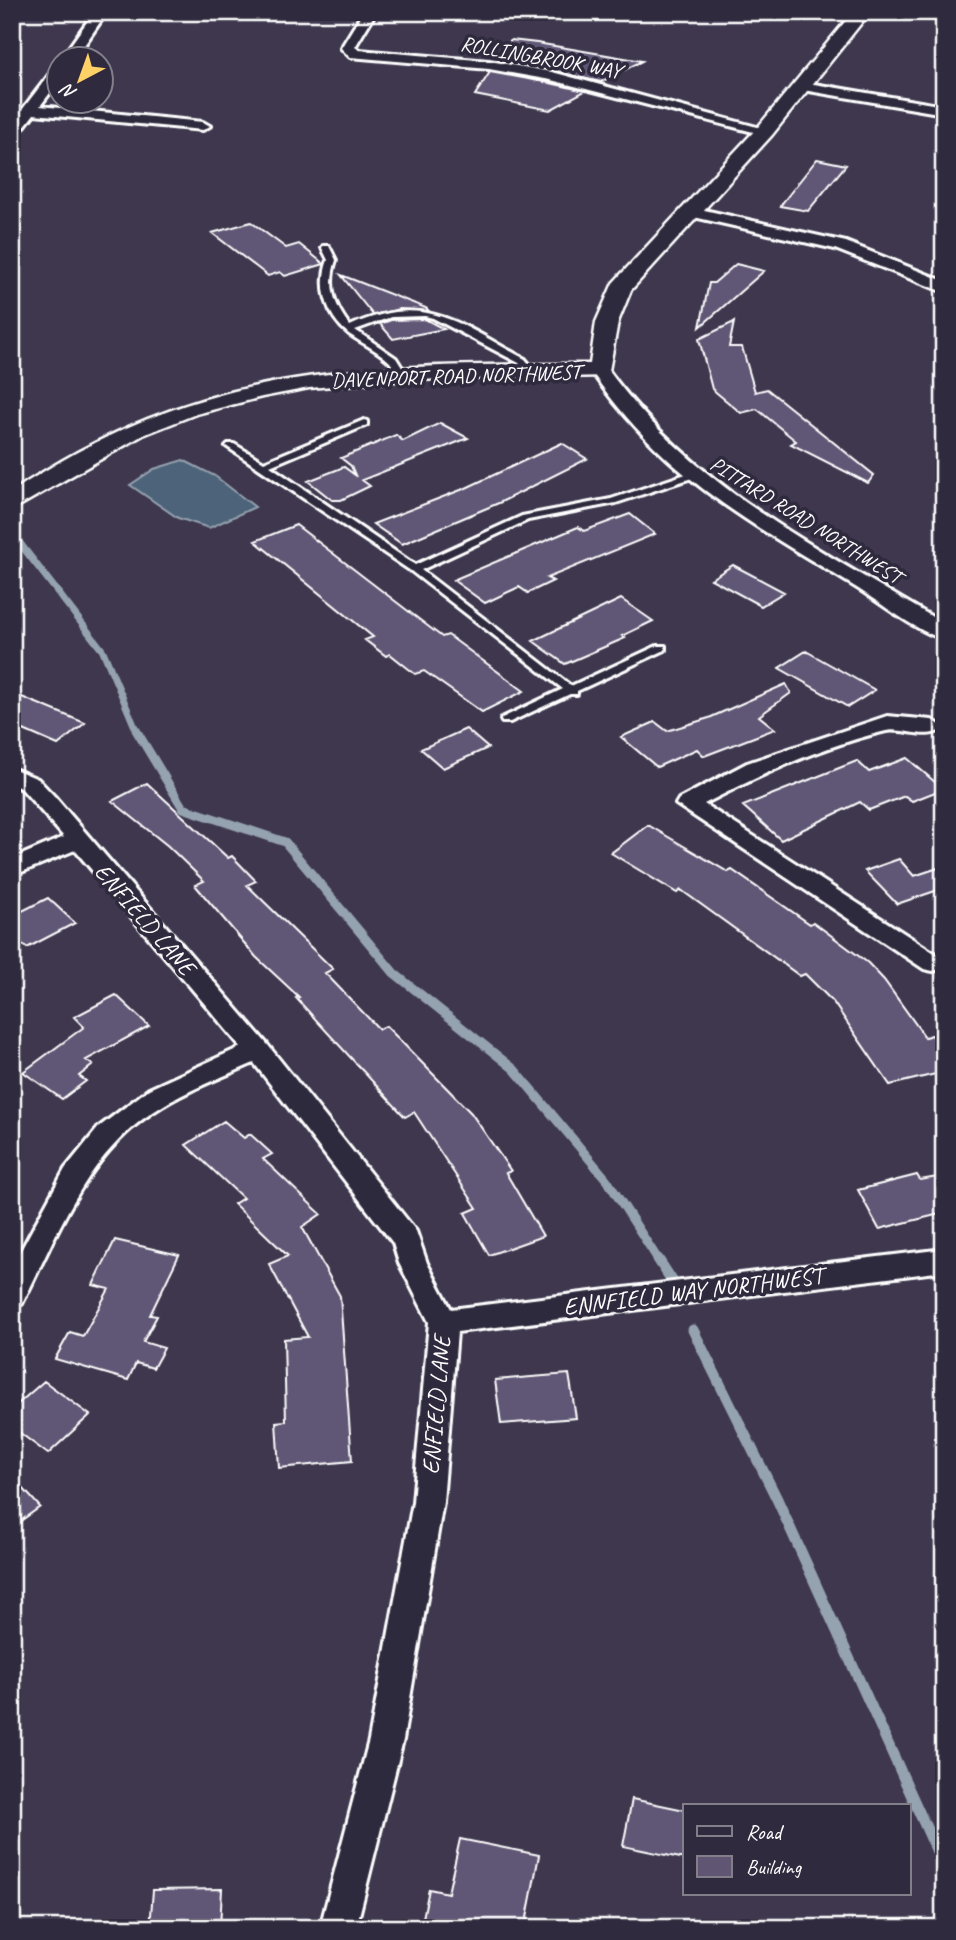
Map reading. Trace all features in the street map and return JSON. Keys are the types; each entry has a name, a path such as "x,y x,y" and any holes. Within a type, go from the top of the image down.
{"street":[{"path":"77,46 102,12"},
{"name":"ROLLINGBROOK WAY","path":"370,12 348,48 355,54 489,65 552,76 765,131"},
{"name":"DAVENPORT ROAD NORTHWEST","path":"12,503 49,476 110,443 160,420 212,401 298,383 402,374 600,371 607,322 621,288 765,131 862,12"},
{"path":"802,86 944,110"},
{"path":"12,133 46,90"},
{"path":"32,110 203,126"},
{"path":"691,212 839,245 944,287"},
{"name":"PITTARD ROAD NORTHWEST","path":"600,371 630,415 692,475 725,499 944,633"},
{"path":"932,727 887,723 755,768 687,804 933,962 944,960"},
{"name":"ENFIELD LANE","path":"12,775 30,784 258,1050 406,1239 413,1263 443,1322 428,1502 386,1740 338,1928"},
{"path":"12,868 77,840"},
{"path":"12,1296 78,1169 128,1116 174,1088 258,1050"},
{"name":"ENNFIELD WAY NORTHWEST","path":"443,1322 944,1260"}],"lane":[{"path":"327,248 332,260 326,273 329,306 349,330 393,360 402,374"},
{"path":"349,330 374,317 420,311 436,316 522,361 531,371"},
{"path":"262,466 364,423"},
{"path":"231,446 414,569 573,691"},
{"path":"414,569 525,517 613,502 692,475"},
{"path":"506,720 661,648"}],"water":[{"path":"183,460 215,476 255,507 209,528 178,518 130,485 154,469"}],"building":[{"path":"511,40 642,61 601,82 498,60"},
{"path":"490,72 585,91 550,110 475,95"},
{"path":"817,159 846,165 808,211 780,206"},
{"path":"251,222 286,248 299,244 324,264 285,276 280,272 268,276 212,233"},
{"path":"736,264 764,271 700,327 709,283 714,283"},
{"path":"341,275 429,311 400,309 373,315"},
{"path":"425,319 444,329 393,339 380,324 391,320"},
{"path":"734,322 729,347 742,347 755,392 767,389 874,475 868,483 791,444 796,441 757,409 741,413 712,389 699,339"},
{"path":"440,423 468,438 362,480 370,486 341,500 332,500 308,481 344,467 355,475 351,466 341,458 396,435 403,441"},
{"path":"562,443 587,459 501,502 402,544 373,524 466,488"},
{"path":"630,514 655,534 547,578 553,581 528,593 519,587 485,603 453,580 578,527 584,531"},
{"path":"296,525 442,637 448,635 524,691 482,712 424,671 415,674 390,654 386,656 365,640 373,637 255,541"},
{"path":"733,565 784,592 761,606 711,579"},
{"path":"621,599 653,621 622,636 625,638 565,664 533,641"},
{"path":"806,651 875,690 848,707 779,668"},
{"path":"786,684 791,693 759,716 775,729 704,756 697,749 657,767 621,737 655,722 667,731 709,718"},
{"path":"12,693 85,723 58,745 12,725"},
{"path":"466,729 488,748 443,768 421,749"},
{"path":"907,758 943,789 912,801 905,796 869,810 860,802 781,840 743,806 857,761 869,772"},
{"path":"147,783 228,858 232,856 256,881 247,885 333,969 325,973 379,1029 386,1026 471,1113 511,1171 506,1173 543,1236 489,1255 465,1213 477,1208 414,1112 405,1117 296,998 299,997 256,957 195,885 204,881 168,846 112,801"},
{"path":"648,825 728,872 732,870 810,924 813,922 868,963 884,980 925,1037 932,1035 944,1054 944,1072 890,1085 833,1002 805,974 800,976 681,890 677,893 611,853"},
{"path":"899,859 914,876 944,866 944,888 897,904 865,871"},
{"path":"48,898 75,923 27,948 24,945 12,950 12,916"},
{"path":"116,995 149,1026 86,1060 93,1065 79,1076 86,1081 62,1099 23,1072 84,1027 74,1017"},
{"path":"224,1121 244,1138 250,1134 272,1154 263,1159 321,1214 302,1227 340,1296 352,1461 279,1468 276,1422 286,1421 284,1339 308,1337 269,1264 288,1256 234,1204 243,1198 186,1145"},
{"path":"917,1175 920,1180 944,1176 944,1213 879,1229 858,1190"},
{"path":"115,1240 179,1255 150,1315 157,1316 143,1342 164,1348 153,1368 136,1363 128,1380 55,1359 70,1332 83,1336 109,1289 93,1285"},
{"path":"569,1374 576,1418 501,1424 495,1380"},
{"path":"44,1381 90,1415 48,1454 12,1427 12,1409"},
{"path":"12,1476 40,1507 12,1527"},
{"path":"632,1799 683,1810 683,1859 623,1846"},
{"path":"460,1839 539,1855 525,1928 421,1928 429,1889 448,1893"},
{"path":"222,1889 220,1928 150,1928 153,1890"}],"waterway":[{"path":"12,533 103,651 137,731"},
{"path":"137,731 183,808 285,842 394,973 514,1069 607,1180 659,1261"},
{"path":"658,1259 673,1282"},
{"path":"693,1330 777,1499 944,1867"}]}
